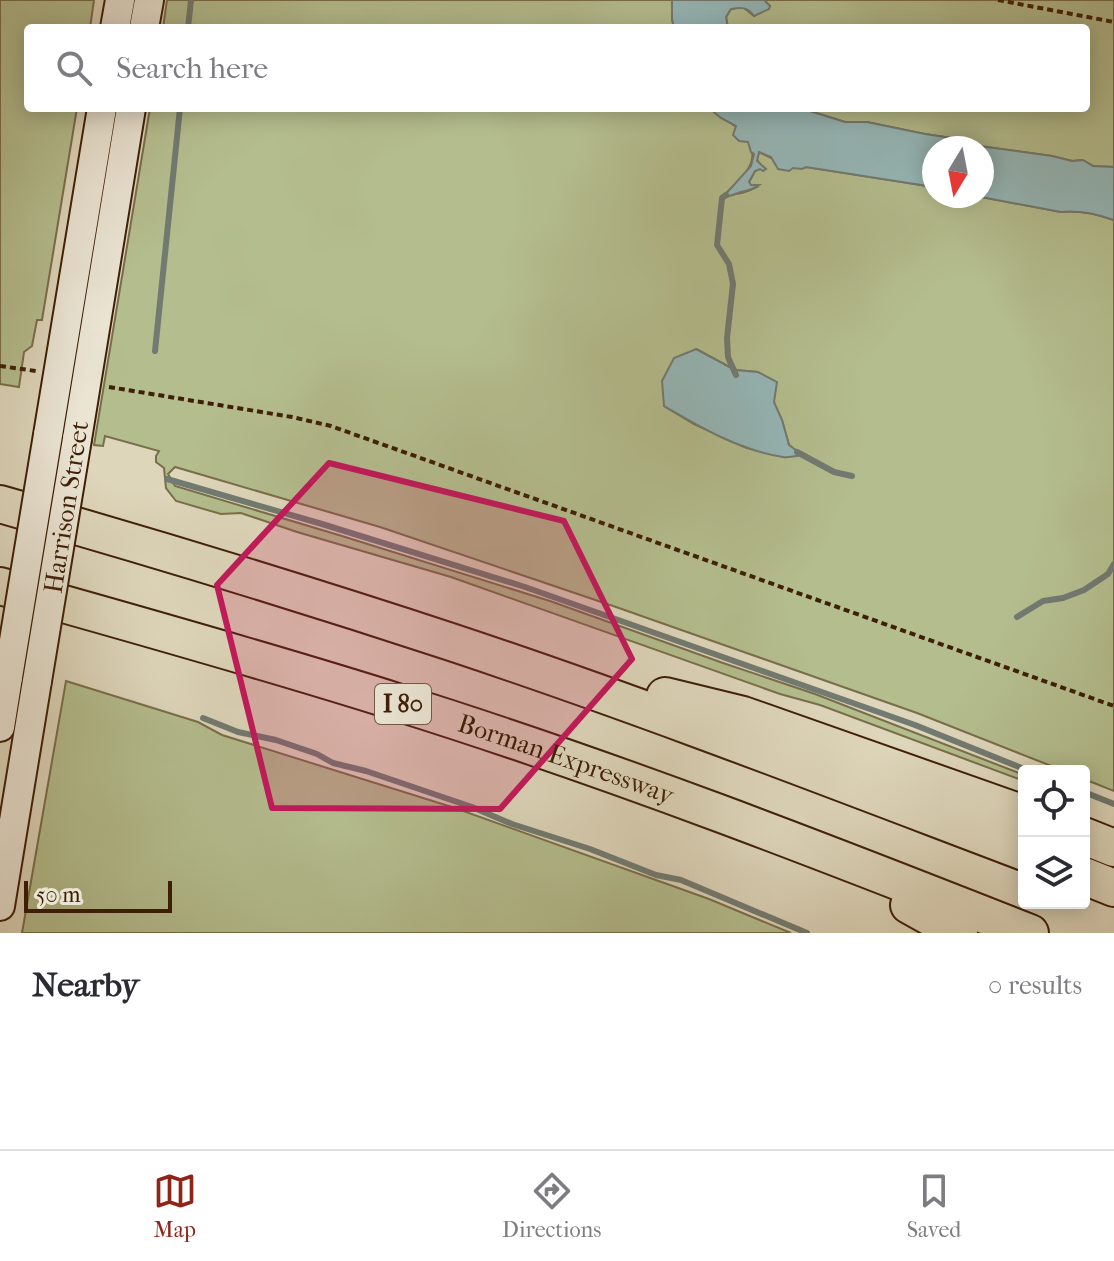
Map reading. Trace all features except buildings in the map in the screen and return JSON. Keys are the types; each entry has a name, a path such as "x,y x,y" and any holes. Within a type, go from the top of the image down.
{"highway":[{"path":"0,504 174,554 453,642 1018,850"},
{"name":"Borman Expressway","path":"0,586 402,703 650,787 800,842 1030,933"},
{"path":"453,642 743,715 1018,812"},
{"path":"1086,837 1114,848"},
{"path":"800,842 959,933"},
{"path":"1090,878 1114,888"}],"street":[{"path":"116,24 120,0"},
{"path":"145,24 149,0"},
{"name":"Harrison Street","path":"0,727 101,112"},
{"name":"Harrison Street","path":"0,906 130,112"}],"path":[{"path":"998,0 1114,22"},
{"path":"0,366 58,375"},
{"path":"101,386 331,426 1114,706"}],"highlighted area":[{"path":"329,463 564,521 632,659 500,809 272,808 217,585"}],"green space":[{"path":"0,0 94,0 91,24 24,24 24,112 76,112 42,320 37,320 32,346 24,352 19,387 0,384"},
{"path":"167,0 672,0 673,24 164,24"},
{"path":"764,0 1114,0 1114,167 994,148 994,136 938,136 867,122 845,122 813,112 1090,112 1090,24 727,24 726,17 731,9 743,7 754,16 770,6"},
{"path":"149,112 715,112 746,137 752,156 746,172 723,196 757,187 749,182 755,171 760,169 757,160 759,152 794,167 922,185 922,208 994,208 994,199 1061,212 1088,213 1114,220 1114,791 1090,781 1090,765 1049,765 917,713 380,527 175,467 168,474 175,486 550,601 815,694 1018,773 1018,779 820,705 780,694 451,577 241,513 221,514 176,501 166,488 164,468 156,462 159,451 105,436 103,446 94,445","holes":["696,349 735,370 758,372 782,420 789,445 801,454 747,448 694,424 664,406"]},
{"path":"66,681 198,722 222,735 455,808 709,899 791,933 22,933"}],"water":[{"path":"672,0 764,0 770,6 754,16 744,8 731,9 726,17 727,24 673,24"},
{"path":"714,112 813,112 845,122 867,122 938,136 922,136 922,185 806,167 789,171 778,169 771,157 759,152 757,161 766,169 755,171 749,182 759,185 722,198 751,166 754,154 748,142 739,141 733,135 736,126"},
{"path":"994,148 1114,167 1114,220 1088,213 1061,212 994,199"},
{"path":"696,349 735,370 758,372 777,382 774,402 789,445 802,455 783,457 736,444 664,406 662,381 674,358"}],"waterway":[{"path":"188,24 191,0"},
{"path":"155,351 180,112"},
{"path":"726,195 722,198 717,245 729,264 733,284 727,338 728,357 736,375"},
{"path":"797,452 834,472 852,476"},
{"path":"167,479 525,587 915,725 1018,767"},
{"path":"1017,617 1043,601 1084,590 1108,574 1114,564"},
{"path":"203,718 472,807 656,875 681,880 807,933"},
{"path":"1090,794 1114,804"}]}
